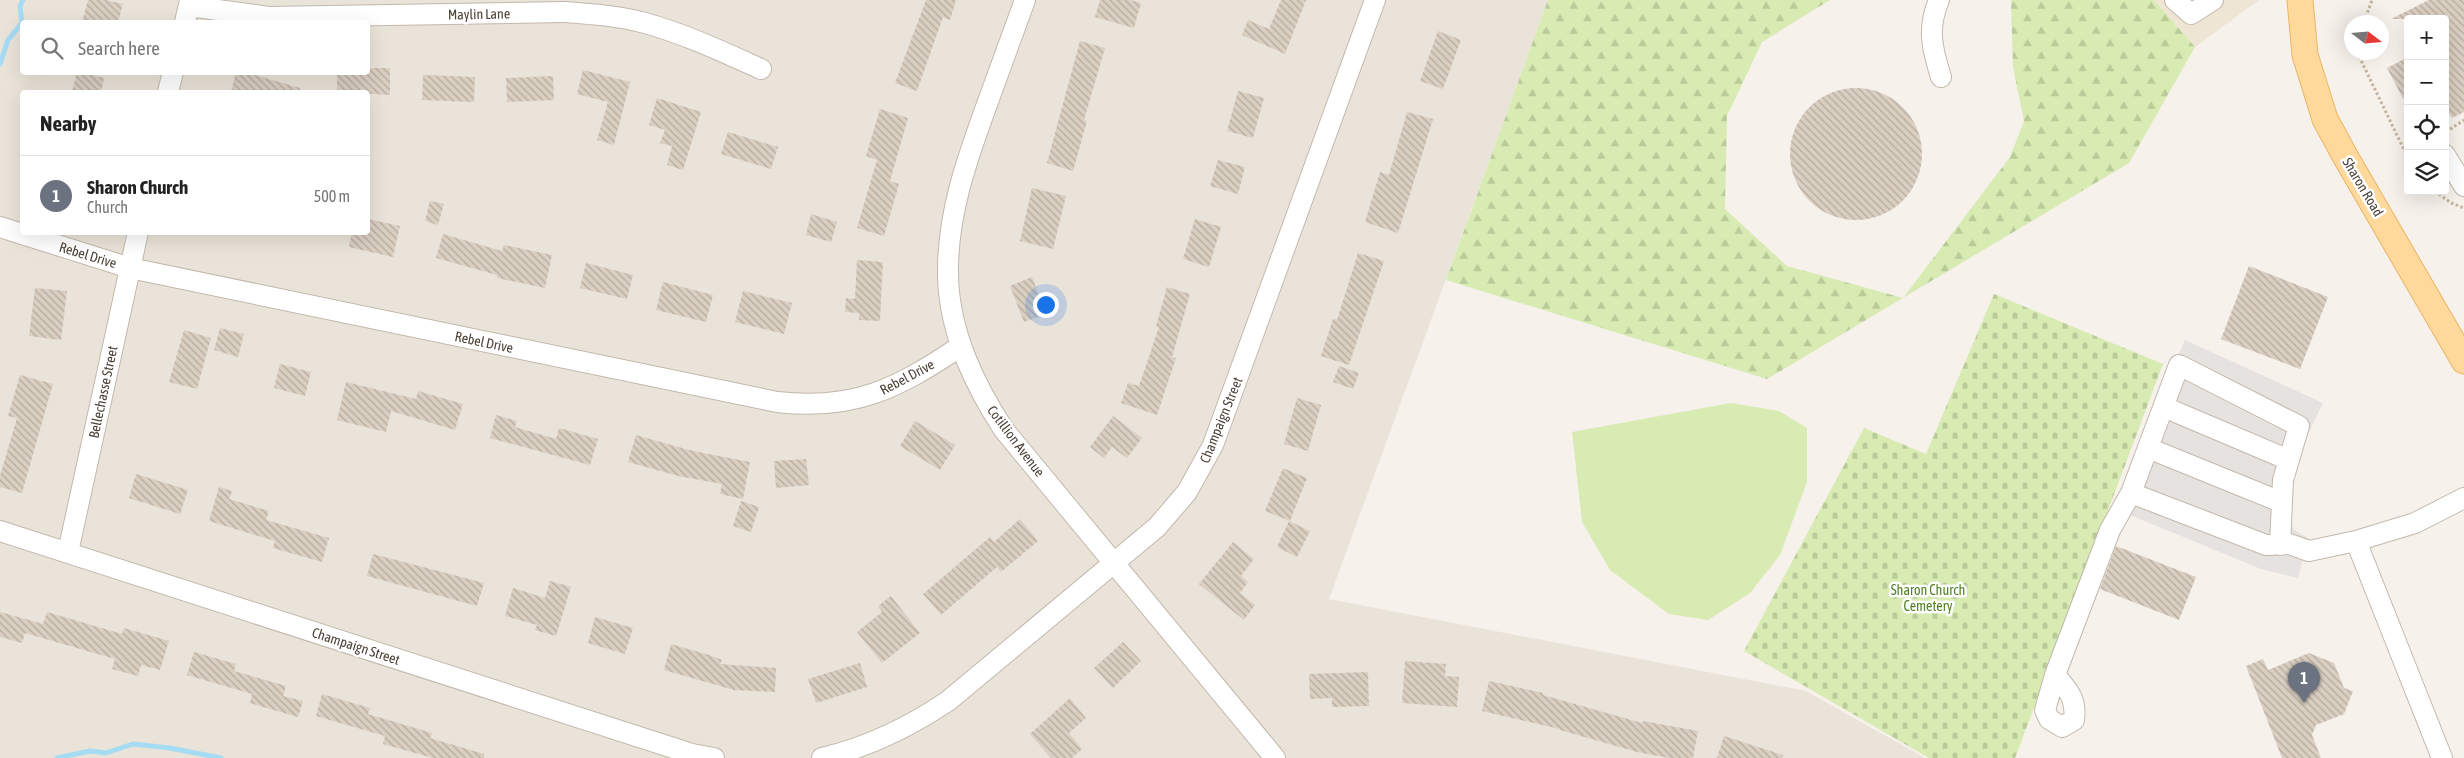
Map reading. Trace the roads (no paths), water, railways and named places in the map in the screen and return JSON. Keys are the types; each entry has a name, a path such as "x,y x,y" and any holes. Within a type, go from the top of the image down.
{"main road":[{"name":"Sharon Road","path":"2300,0 2305,55 2326,119 2345,156 2464,361"}],"street":[{"name":"Cotillion Avenue","path":"1025,0 976,136 954,204 949,240 948,277 953,316 961,346 984,398 1004,430 1275,758"},
{"name":"Champaign Street","path":"822,758 881,740 916,723 948,701 1169,515 1197,477 1213,445 1375,0"},
{"path":"1939,0 1933,14 1932,46 1941,77"},
{"path":"2175,0 2191,14 2214,0"},
{"name":"Maylin Lane","path":"188,9 269,17 564,12 592,14 644,23 685,36 761,69"},
{"path":"168,90 172,75"},
{"path":"2449,162 2464,186"},
{"name":"Rebel Drive","path":"0,227 20,233"},
{"name":"Rebel Drive","path":"25,235 130,268 794,404 828,404 876,394 906,381 961,346"},
{"name":"Bellechasse Street","path":"68,552 137,235"},
{"path":"2055,675 2110,530 2131,493 2179,365 2299,426 2289,460 2281,502 2280,545"},
{"path":"2164,406 2289,460"},
{"path":"2148,448 2281,502"},
{"path":"2131,493 2266,545 2289,544 2309,551 2356,541 2415,523 2464,498"},
{"name":"Champaign Street","path":"0,531 706,757"},
{"path":"2356,541 2442,758"}],"waterway":[{"path":"22,20 20,6 23,0"},
{"path":"0,64 8,40 20,25"},
{"path":"57,758 90,751 106,753 133,744 170,748 221,758"}],"place":[{"name":"Sharon Church","path":"2304,703"}],"park label":[{"name":"Sharon Church Cemetery","path":"1928,598"}]}
